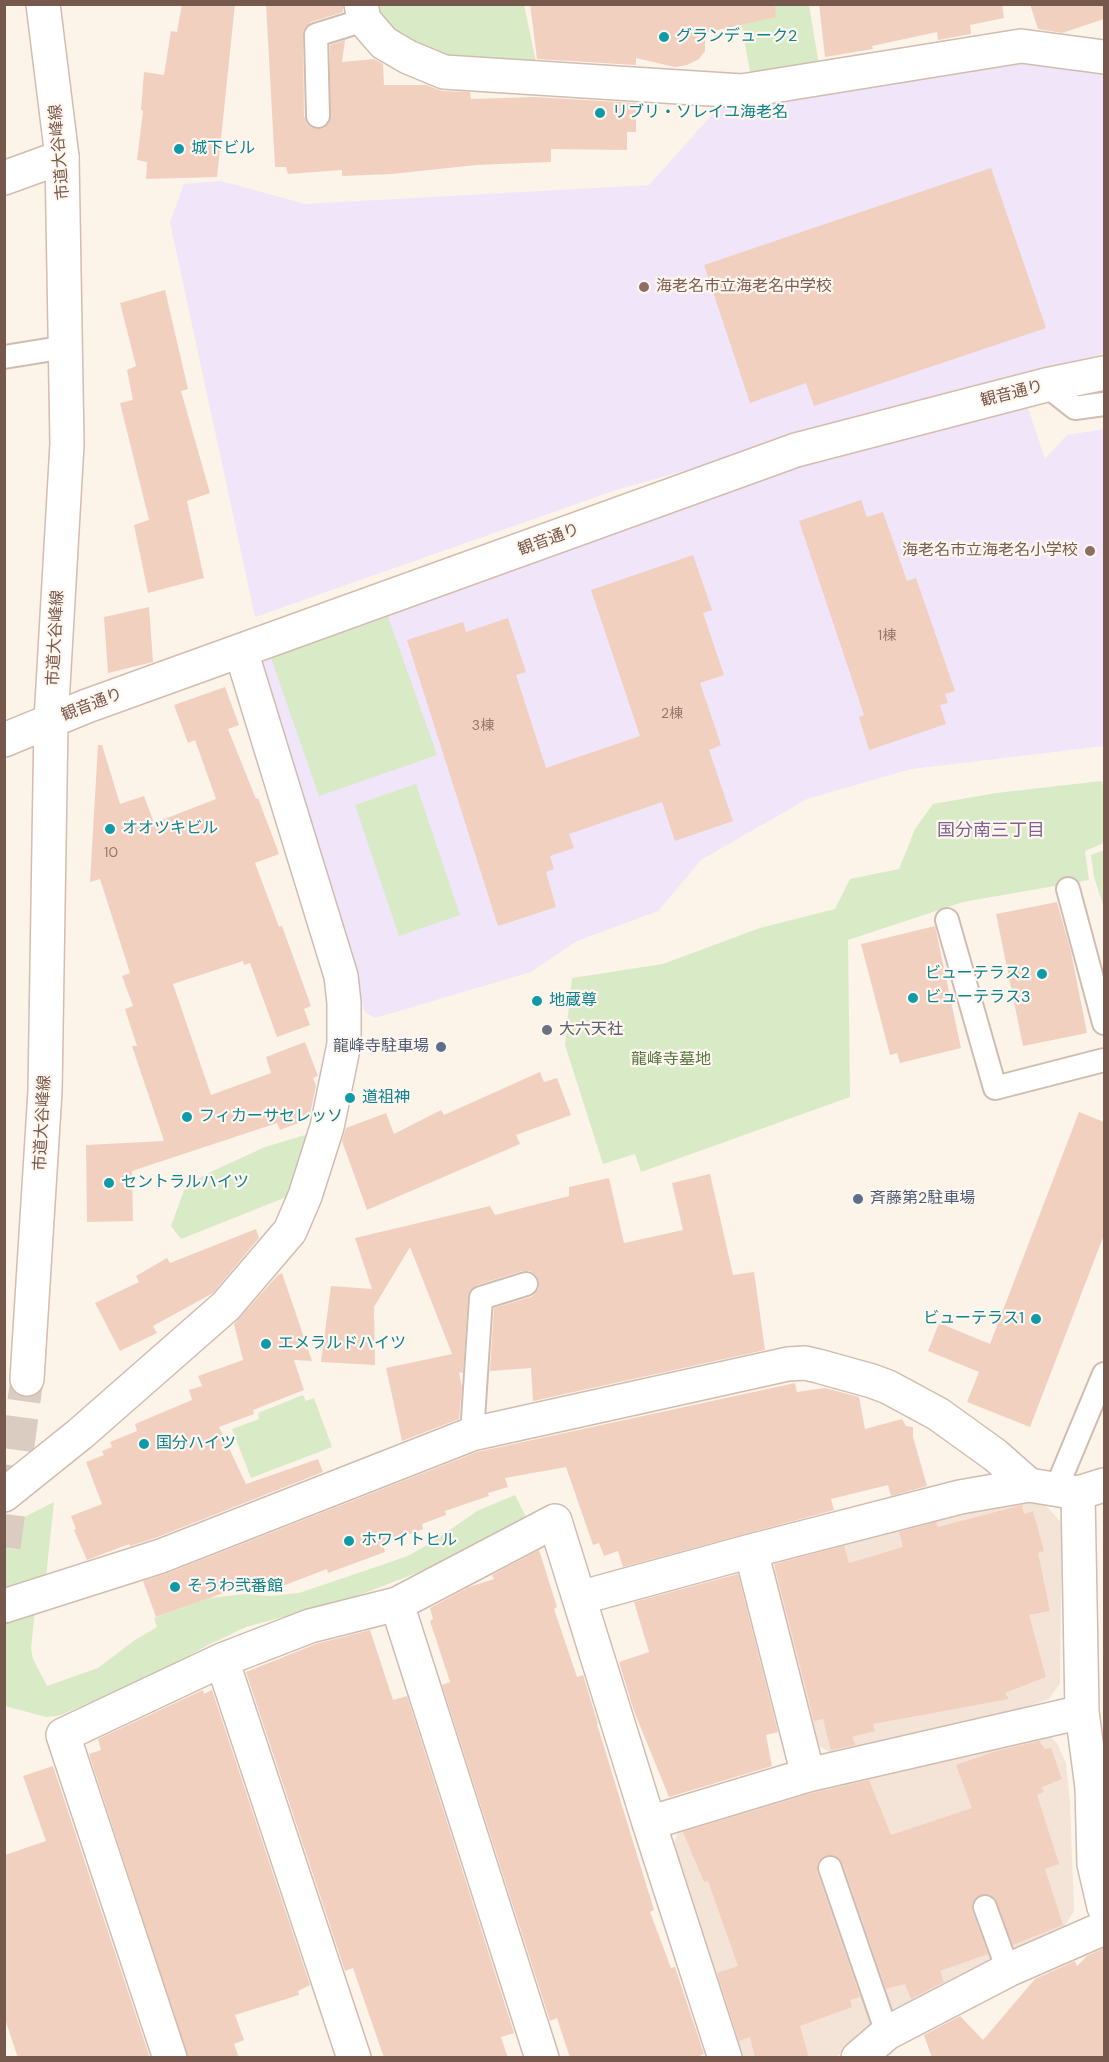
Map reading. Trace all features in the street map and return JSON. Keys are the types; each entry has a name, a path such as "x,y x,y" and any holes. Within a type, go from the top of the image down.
{"street":[{"name":"市道大谷峰線","path":"27,1379 45,1091 51,721 67,444 62,157 43,4"},
{"path":"362,12 384,43 408,57 444,72 742,91 1021,46 1104,57"},
{"path":"4,178 62,157"},
{"name":"観音通り","path":"4,740 87,706 796,450 1046,385 1104,373"},
{"path":"4,1495 80,1434 226,1306 290,1231 305,1196 327,1127 344,1044 344,1003 341,976 241,651"},
{"path":"4,1606 161,1556 472,1434 788,1364 805,1363 873,1381 928,1408 995,1455 1067,1488"},
{"path":"579,1599 751,1551 960,1497 1067,1488"},
{"path":"1067,1488 1082,1712 1098,1780 1094,1864 1104,1907"},
{"path":"170,2058 63,1735 222,1660 310,1626 397,1604 555,1521 725,2058"},
{"path":"751,1551 808,1775"},
{"path":"397,1604 542,2058"},
{"path":"222,1660 354,2058"},
{"path":"649,1823 808,1775 1082,1712"},
{"path":"858,2058 887,2033 1008,1970 1104,1928"}],"lane":[{"path":"318,116 316,35 362,12"},
{"path":"4,357 66,347"},
{"path":"1046,385 1075,408 1104,404"},
{"path":"1068,889 1104,1023"},
{"path":"947,920 994,1088 1104,1060"},
{"path":"472,1434 481,1299 526,1284"},
{"path":"1067,1488 1104,1374"},
{"path":"830,1868 887,2033"},
{"path":"985,1908 1008,1970"}],"shaded area":[{"name":"海老名市立海老名中学校","path":"1013,55 1104,68 1104,353 616,490 255,617 170,222 184,184 221,181 305,204 649,185 726,99"},
{"path":"1028,408 1045,459 1067,435 1104,429 1104,746 911,769 807,799 701,860 658,911 577,941 531,972 375,1018 365,1012 253,653 794,464"},
{"path":"1038,1498 1062,1523 1060,1683 1049,1699 984,1721 834,1755 814,1743 773,1572 787,1554"},
{"path":"1045,1732 1057,1743 1066,1763 1070,1802 1074,1911 1058,1937 893,2014 836,2057 739,2057 671,1850 679,1830 800,1784"}],"green space":[{"path":"374,5 524,5 537,66 451,61 395,39"},
{"path":"738,5 809,5 819,65 750,72"},
{"path":"388,617 437,755 319,796 271,658"},
{"name":"龍峰寺墓地","path":"1102,781 1104,843 1085,851 1089,880 963,902 848,940 850,1097 641,1172 635,1154 603,1164 565,1045 572,978 663,964 760,928 835,909 850,879 899,869 915,829 933,804 996,793"},
{"path":"416,784 460,915 399,936 355,805"},
{"path":"1104,850 1104,908 1094,877 1091,855"},
{"path":"315,1132 289,1196 181,1239 171,1226 186,1185 265,1147"},
{"path":"303,1395 306,1401 314,1398 332,1447 251,1478 232,1429 259,1419 258,1413"},
{"path":"515,1495 526,1517 435,1566 349,1599 246,1627 147,1679 58,1716 46,1717 5,1706 4,1617 35,1609 31,1649 33,1659 47,1686 98,1668 135,1640 157,1627 154,1618 209,1598 246,1594 270,1596 299,1593 385,1564 410,1555 477,1511"},
{"path":"54,1502 46,1577 5,1595 5,1527"}],"building":[{"path":"182,4 235,4 217,177 146,179 147,162 137,160 143,111 141,110 144,72 164,75 171,31 177,32"},
{"path":"266,4 343,4 343,12 311,22 303,35 304,116 312,128 324,128 330,122 330,45 345,40 342,62 374,59 383,64 384,85 426,85 442,91 470,92 471,99 534,97 636,103 636,132 627,132 627,150 551,149 551,162 476,165 392,174 342,176 342,170 288,174 286,167 275,167"},
{"path":"530,4 775,4 776,17 705,33 705,51 699,59 687,65 675,67 636,58 636,65 537,59"},
{"path":"819,4 1002,4 1004,18 970,25 971,34 938,40 937,32 872,46 873,49 825,57"},
{"path":"1030,4 1104,4 1104,19 1062,33 1038,29"},
{"path":"991,168 1046,328 814,406 806,383 750,403 704,265"},
{"path":"165,290 188,389 181,391 210,493 187,501 204,578 148,593 134,525 149,520 120,403 133,400 127,370 136,366 120,303"},
{"path":"861,500 867,517 883,512 907,581 916,578 955,691 945,694 948,703 940,705 946,724 869,750 859,717 864,715 799,521"},
{"path":"693,555 712,610 703,613 724,675 700,683 721,745 709,750 733,821 675,841 662,802 569,834 574,848 550,856 554,869 546,872 556,907 498,926 407,640 463,622 466,632 508,618 526,672 516,675 546,768 640,736 591,590"},
{"path":"149,607 153,662 108,673 104,617"},
{"path":"225,687 239,725 228,729 279,854 255,863 279,927 282,926 311,1006 304,1009 310,1025 277,1037 250,963 244,965 243,961 173,984 211,1095 271,1073 266,1057 305,1042 318,1076 313,1078 316,1086 309,1119 280,1130 277,1123 132,1171 133,1221 87,1222 86,1145 164,1141 132,1046 137,1046 125,1009 133,1006 122,976 130,973 100,879 90,882 98,745 102,745 120,804 144,796 154,823 216,799 195,740 188,743 174,705"},
{"name":"ビューテラス2","path":"1057,902 1071,952 1087,1033 1023,1046 996,914"},
{"name":"ビューテラス3","path":"935,926 961,1048 900,1063 897,1053 890,1055 861,944"},
{"path":"540,1072 544,1082 557,1078 571,1115 516,1135 520,1144 367,1210 342,1141 346,1128 386,1113 394,1134 441,1110 444,1115"},
{"name":"ビューテラス1","path":"1079,1112 1104,1122 1104,1235 1030,1427 967,1402 979,1372 928,1351 939,1323 990,1344"},
{"path":"710,1174 733,1275 754,1272 765,1350 533,1401 531,1368 490,1371 494,1308 531,1297 539,1288 536,1275 530,1271 522,1271 477,1285 470,1290 463,1373 459,1372 462,1387 459,1419 402,1441 386,1368 452,1354 410,1247 374,1307 375,1365 321,1362 331,1286 372,1289 355,1238 490,1206 495,1215 569,1196 569,1187 609,1178 624,1243 683,1230 672,1183"},
{"path":"256,1229 259,1238 213,1293 153,1326 157,1333 120,1351 95,1303 139,1282 136,1276 167,1258 170,1263"},
{"path":"282,1273 312,1361 294,1360 304,1390 253,1410 254,1414 219,1427 246,1484 318,1459 323,1472 155,1538 130,1546 129,1544 87,1560 74,1530 76,1529 71,1516 102,1504 86,1462 104,1455 102,1451 112,1447 110,1442 137,1431 135,1424 192,1400 189,1390 202,1386 198,1376 243,1360 234,1324"},
{"path":"795,1383 797,1392 825,1388 859,1397 865,1429 902,1419 906,1426 913,1427 913,1437 927,1486 891,1496 888,1485 831,1499 834,1510 623,1567 618,1551 604,1556 599,1543 593,1545 566,1467 505,1478 508,1487 445,1511 446,1515 422,1524 423,1529 383,1544 385,1552 328,1573 327,1569 264,1593 260,1580 156,1617 143,1581 477,1452"},
{"path":"1022,1505 1024,1514 1033,1511 1044,1551 1038,1553 1050,1611 1029,1615 1046,1677 1005,1693 1009,1699 873,1724 875,1731 852,1737 856,1745 831,1750 823,1719 814,1721 774,1564 844,1546 849,1563 903,1547 899,1532 936,1522 938,1527"},
{"path":"539,1550 557,1607 554,1609 577,1677 583,1675 654,1910 650,1912 671,1968 675,1967 704,2054 694,2058 570,2058 557,2018 550,2021 442,1685 450,1682 430,1621 433,1619 430,1608 469,1587 494,1579 492,1575"},
{"path":"738,1574 778,1732 766,1735 772,1766 669,1797 634,1711 619,1662 649,1652 634,1602"},
{"path":"370,1630 393,1700 407,1696 514,2033 501,2037 508,2058 384,2058 353,1968 345,1971 246,1672 316,1644"},
{"path":"203,1690 204,1694 212,1690 310,1985 298,1991 299,1995 235,2015 244,2040 234,2044 239,2058 188,2058 89,1754 101,1750 98,1739"},
{"path":"1039,1741 1045,1749 1051,1748 1062,1779 1042,1787 1044,1792 1037,1795 1059,1864 1045,1869 1063,1925 1013,1945 994,1897 988,1894 980,1895 972,1904 972,1911 988,1954 940,1971 944,1982 911,1999 905,1984 886,1989 843,1864 833,1855 825,1856 819,1860 817,1872 860,1997 850,2000 852,2007 800,2026 809,2058 755,2058 750,2037 739,2041 717,1973 738,1966 708,1881 704,1882 683,1832 813,1793 869,1780 891,1835 972,1808 956,1765 993,1752"},
{"path":"53,1766 150,2058 18,2058 4,2016 5,1855 46,1841 23,1776"},
{"path":"1104,1948 1104,2058 932,2058 924,2035 960,2016 983,2040 1035,1979 1075,1961 1077,1966 1087,1956"}],"tunnel":[{"path":"4,1547 27,1379"}],"place":[{"name":"グランデューク2","path":"664,37"},
{"name":"リブリ・ソレイユ海老名","path":"600,113"},
{"name":"城下ビル","path":"179,149"},
{"name":"海老名市立海老名中学校","path":"644,287"},
{"name":"海老名市立海老名小学校","path":"1090,551"},
{"name":"オオツキビル","path":"110,829"},
{"name":"ビューテラス2","path":"1042,974"},
{"name":"ビューテラス3","path":"913,998"},
{"name":"地蔵尊","path":"537,1001"},
{"name":"大六天社","path":"547,1030"},
{"name":"龍峰寺駐車場","path":"441,1047"},
{"name":"道祖神","path":"350,1098"},
{"name":"フィカーサセレッソ","path":"187,1117"},
{"name":"セントラルハイツ","path":"109,1183"},
{"name":"斉藤第2駐車場","path":"858,1199"},
{"name":"ビューテラス1","path":"1036,1319"},
{"name":"エメラルドハイツ","path":"266,1344"},
{"name":"国分ハイツ","path":"144,1444"},
{"name":"ホワイトヒル","path":"349,1541"},
{"name":"そうわ弐番館","path":"175,1587"}],"district":[{"name":"国分南三丁目","path":"991,831"}]}
